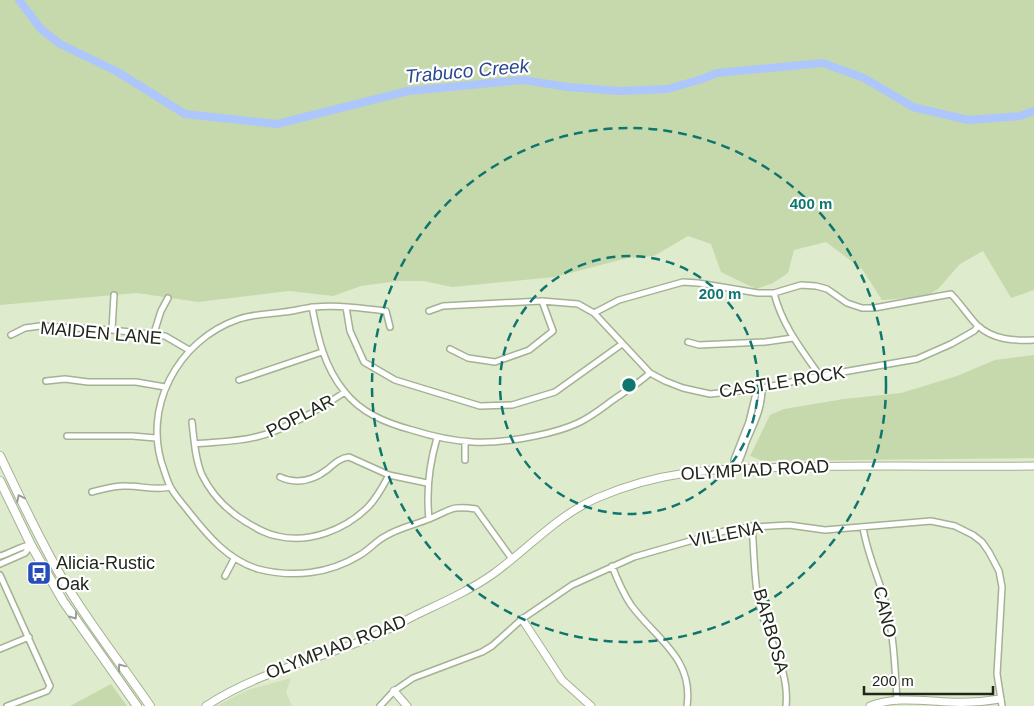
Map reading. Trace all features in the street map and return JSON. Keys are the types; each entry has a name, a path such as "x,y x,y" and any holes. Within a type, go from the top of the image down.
{"main road":[{"path":"0,456 40,540 82,610 150,706"},
{"name":"OLYMPIAD ROAD","path":"206,706 226,692 259,677 374,636 474,587 494,574 571,512 594,499 648,479 688,472 735,468 1034,466"},
{"path":"0,481 31,545 63,601 137,706"},
{"path":"31,545 40,540"},
{"path":"522,619 562,680 586,705"},
{"path":"394,691 407,706"},
{"path":"870,706 912,699 947,704 1001,703"}],"street":[{"path":"594,313 619,300 683,282 774,293 801,285 816,286 827,289 847,303 862,308 874,308 952,294 978,326 994,336 1009,340 1034,340"},
{"path":"774,293 778,311 793,338 820,376"},
{"path":"112,330 114,295"},
{"path":"154,333 161,311 168,298"},
{"path":"450,348 468,358 495,362 529,350 553,331 542,302"},
{"name":"CASTLE ROCK","path":"430,311 443,306 542,302 578,304 594,313 650,373 683,388 710,394 759,389 917,359 951,344 974,331 978,326"},
{"path":"312,307 322,352 332,373 345,392 378,419 437,438 465,442 497,443 566,428 579,423 642,381 650,373"},
{"path":"390,327 386,310 312,307 239,319 212,332 189,350 174,369 165,387 159,406 156,438 161,461 170,487 208,535 234,559 257,568 290,574 326,571 360,556 384,537 406,526 429,519 459,506 476,509 512,559"},
{"path":"346,307 350,330 364,362 395,380 480,406 512,405 555,392 622,344"},
{"name":"MAIDEN LANE","path":"12,335 25,328 40,326 154,333 165,336 189,350"},
{"path":"688,342 699,345 765,342 793,338"},
{"path":"239,380 322,352"},
{"path":"46,381 66,379 88,382 136,382 165,387"},
{"path":"740,449 759,389"},
{"path":"735,468 734,460 757,419 761,404 759,389"},
{"name":"POPLAR","path":"195,444 254,438 264,435 303,417 345,392"},
{"path":"754,403 761,404"},
{"path":"192,422 202,474 213,494 234,515 262,532 291,539 321,535 350,521 368,507 389,475"},
{"path":"67,436 156,438"},
{"path":"429,519 427,483 437,438"},
{"path":"465,442 465,460"},
{"path":"280,477 288,481 309,480 321,474 342,458 349,457 389,475 427,483"},
{"path":"92,492 120,486 151,489 170,487"},
{"name":"VILLENA","path":"380,706 394,691 418,676 486,649 500,640 522,619 572,585 634,557 725,530 752,526 789,525 825,530 920,521 940,522 963,529 982,542 999,571 1002,587 997,666 1001,703"},
{"name":"BARBOSA","path":"752,526 758,599 783,671 787,687 786,706"},
{"name":"CANO","path":"863,527 866,544 887,607 892,635 897,700"},
{"path":"7,562 1,556 22,546 31,545"},
{"path":"0,564 25,553 31,545"},
{"path":"225,576 234,559"},
{"path":"612,566 631,604 672,650 681,666 687,684 687,706"},
{"path":"0,575 3,589 29,637 49,680 50,689 7,706"},
{"path":"0,649 29,637"}],"shaded area":[{"path":"0,0 1034,0 1034,290 1011,298 983,251 960,264 938,289 925,297 882,300 862,269 826,242 794,250 788,273 773,283 756,289 721,272 711,244 688,236 654,256 627,258 555,277 452,287 424,281 398,281 361,286 333,296 289,291 198,302 137,293 0,305"},
{"path":"1034,355 1034,458 763,461 750,456 770,415 784,409 844,399 901,393 957,376 995,360"},
{"path":"291,678 286,692 292,706 216,706 248,690"},
{"path":"111,684 127,706 70,706"}],"waterway":[{"name":"Trabuco Creek","path":"19,0 41,29 60,44 116,71 185,114 277,124 408,91 523,80 568,87 619,91 668,89 717,73 823,63 864,78 913,107 968,120 1020,116 1034,111"}],"place":[{"name":"Alicia-Rustic Oak","path":"39,573"}]}
